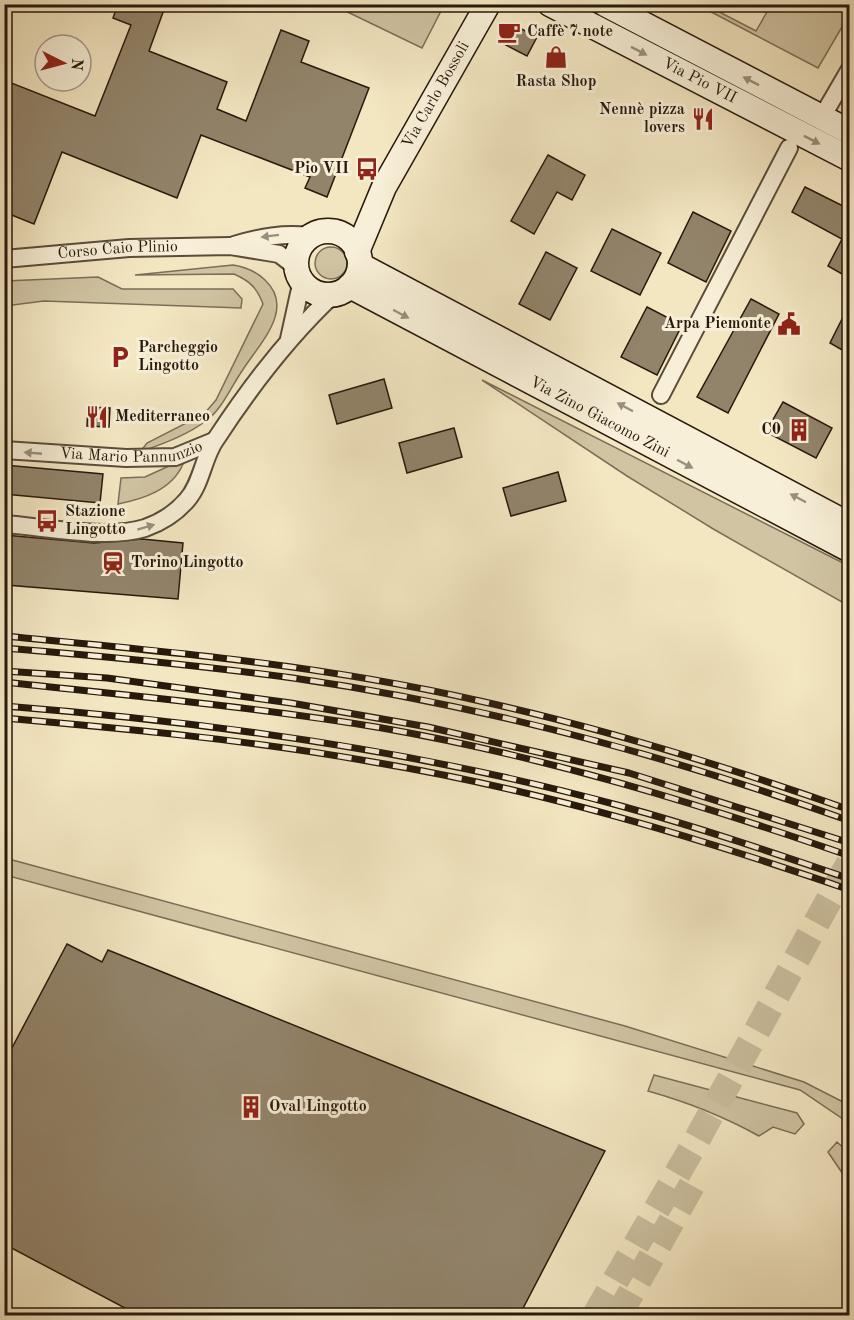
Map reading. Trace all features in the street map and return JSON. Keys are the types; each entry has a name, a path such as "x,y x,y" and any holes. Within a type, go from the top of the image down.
{"street":[{"name":"Via Carlo Bossoli","path":"214,441 289,339 350,274 384,187 488,4"},
{"name":"Via Pio VII","path":"550,4 849,159"},
{"name":"Via Pio VII","path":"605,4 849,132"},
{"path":"822,117 849,69"},
{"path":"661,395 789,148"},
{"name":"Via Carlo Bossoli","path":"339,232 356,220 384,187"},
{"path":"319,232 339,232 352,242 350,274 316,292 299,273 299,250 310,236 319,232"},
{"name":"Corso Caio Plinio","path":"230,246 260,237 286,234 310,236"},
{"name":"Corso Caio Plinio","path":"4,259 119,249 230,246 279,254 299,273"},
{"name":"Via Carlo Bossoli","path":"289,339 299,273"},
{"name":"Via Zino Giacomo Zini","path":"350,274 849,525"},
{"name":"Via Zino Giacomo Zini","path":"350,274 849,550"},
{"name":"Via Mario Pannunzio","path":"4,450 126,458 175,457 214,441"},
{"name":"Via Mario Pannunzio","path":"4,524 123,532 160,522 188,499 201,477 214,441"}],"shaded area":[{"path":"333,5 444,5 422,48"},
{"path":"698,5 706,5 756,31 771,5 849,5 849,15 818,68"},
{"path":"331,247 342,252 347,263 342,274 331,279 320,274 315,263 320,252"},
{"path":"233,265 258,274 274,291 277,303 276,314 271,326 222,404 212,415 183,435 140,452 147,443 204,414 216,400 263,304 252,286 234,274 135,275"},
{"path":"98,277 122,289 233,289 242,299 241,308 44,301 5,306 5,281"},
{"path":"482,380 849,566 849,606 715,530 627,476"},
{"path":"180,461 183,464 178,473 164,487 147,496 118,504 121,478 145,477"},
{"path":"5,858 625,1026 804,1082 849,1105 849,1123 800,1090 5,875"},
{"path":"654,1075 797,1113 804,1124 795,1134 773,1127 759,1136 705,1110 648,1091"},
{"path":"837,1142 849,1153 849,1183 828,1152"}],"building":[{"path":"118,4 166,4 149,51 227,82 217,109 246,121 281,30 309,41 301,62 369,88 327,197 305,188 310,177 201,135 177,198 62,152 34,224 4,212 4,80 95,116 131,25 113,18"},
{"path":"512,24 537,37 527,56 502,43"},
{"path":"548,155 585,175 572,200 557,192 534,234 511,221"},
{"path":"805,187 849,209 849,278 828,266 842,239 792,212"},
{"path":"693,212 731,231 706,282 668,263"},
{"path":"612,229 661,253 640,295 591,271"},
{"path":"546,252 577,268 550,320 519,304"},
{"path":"751,299 779,314 728,413 697,397"},
{"path":"849,305 849,354 830,343"},
{"path":"647,307 682,325 657,375 621,357"},
{"path":"384,379 392,408 337,424 329,395"},
{"name":"C0","path":"783,402 832,428 816,458 766,432"},
{"path":"88,407 110,408 109,427 87,426"},
{"path":"454,428 462,457 407,473 399,443"},
{"path":"4,465 103,474 100,503 4,494"},
{"path":"558,472 566,501 511,516 503,488"},
{"path":"4,535 94,543 142,539 183,543 178,599 6,585 10,545 4,544"},
{"name":"Oval Lingotto","path":"67,944 102,962 108,950 605,1151 519,1316 140,1316 4,1244 4,1063"}],"tunnel":[{"path":"595,1316 695,1143 850,862"},
{"path":"618,1316 697,1176"}],"railway":[{"path":"4,636 244,661 421,688 620,736 713,764 850,810"},
{"path":"4,648 257,673 364,689 435,703 575,735 644,754 850,821"},
{"path":"4,671 107,678 291,703 428,727 629,773 850,843"},
{"path":"4,682 288,714 442,739 619,783 850,856"},
{"path":"4,706 238,730 315,741 469,769 650,814 850,879"},
{"path":"4,718 235,741 434,773 614,816 733,851 850,890"}],"place":[{"name":"Caffè 7 note","path":"509,32"},
{"name":"Rasta Shop","path":"556,57"},
{"name":"Nennè pizza lovers","path":"703,119"},
{"name":"Pio VII","path":"367,169"},
{"name":"Arpa Piemonte","path":"789,324"},
{"name":"Parcheggio Lingotto","path":"120,357"},
{"name":"Mediterraneo","path":"97,417"},
{"name":"C0","path":"799,430"},
{"name":"Stazione Lingotto","path":"47,521"},
{"name":"Torino Lingotto","path":"113,563"},
{"name":"Oval Lingotto","path":"251,1107"}]}
